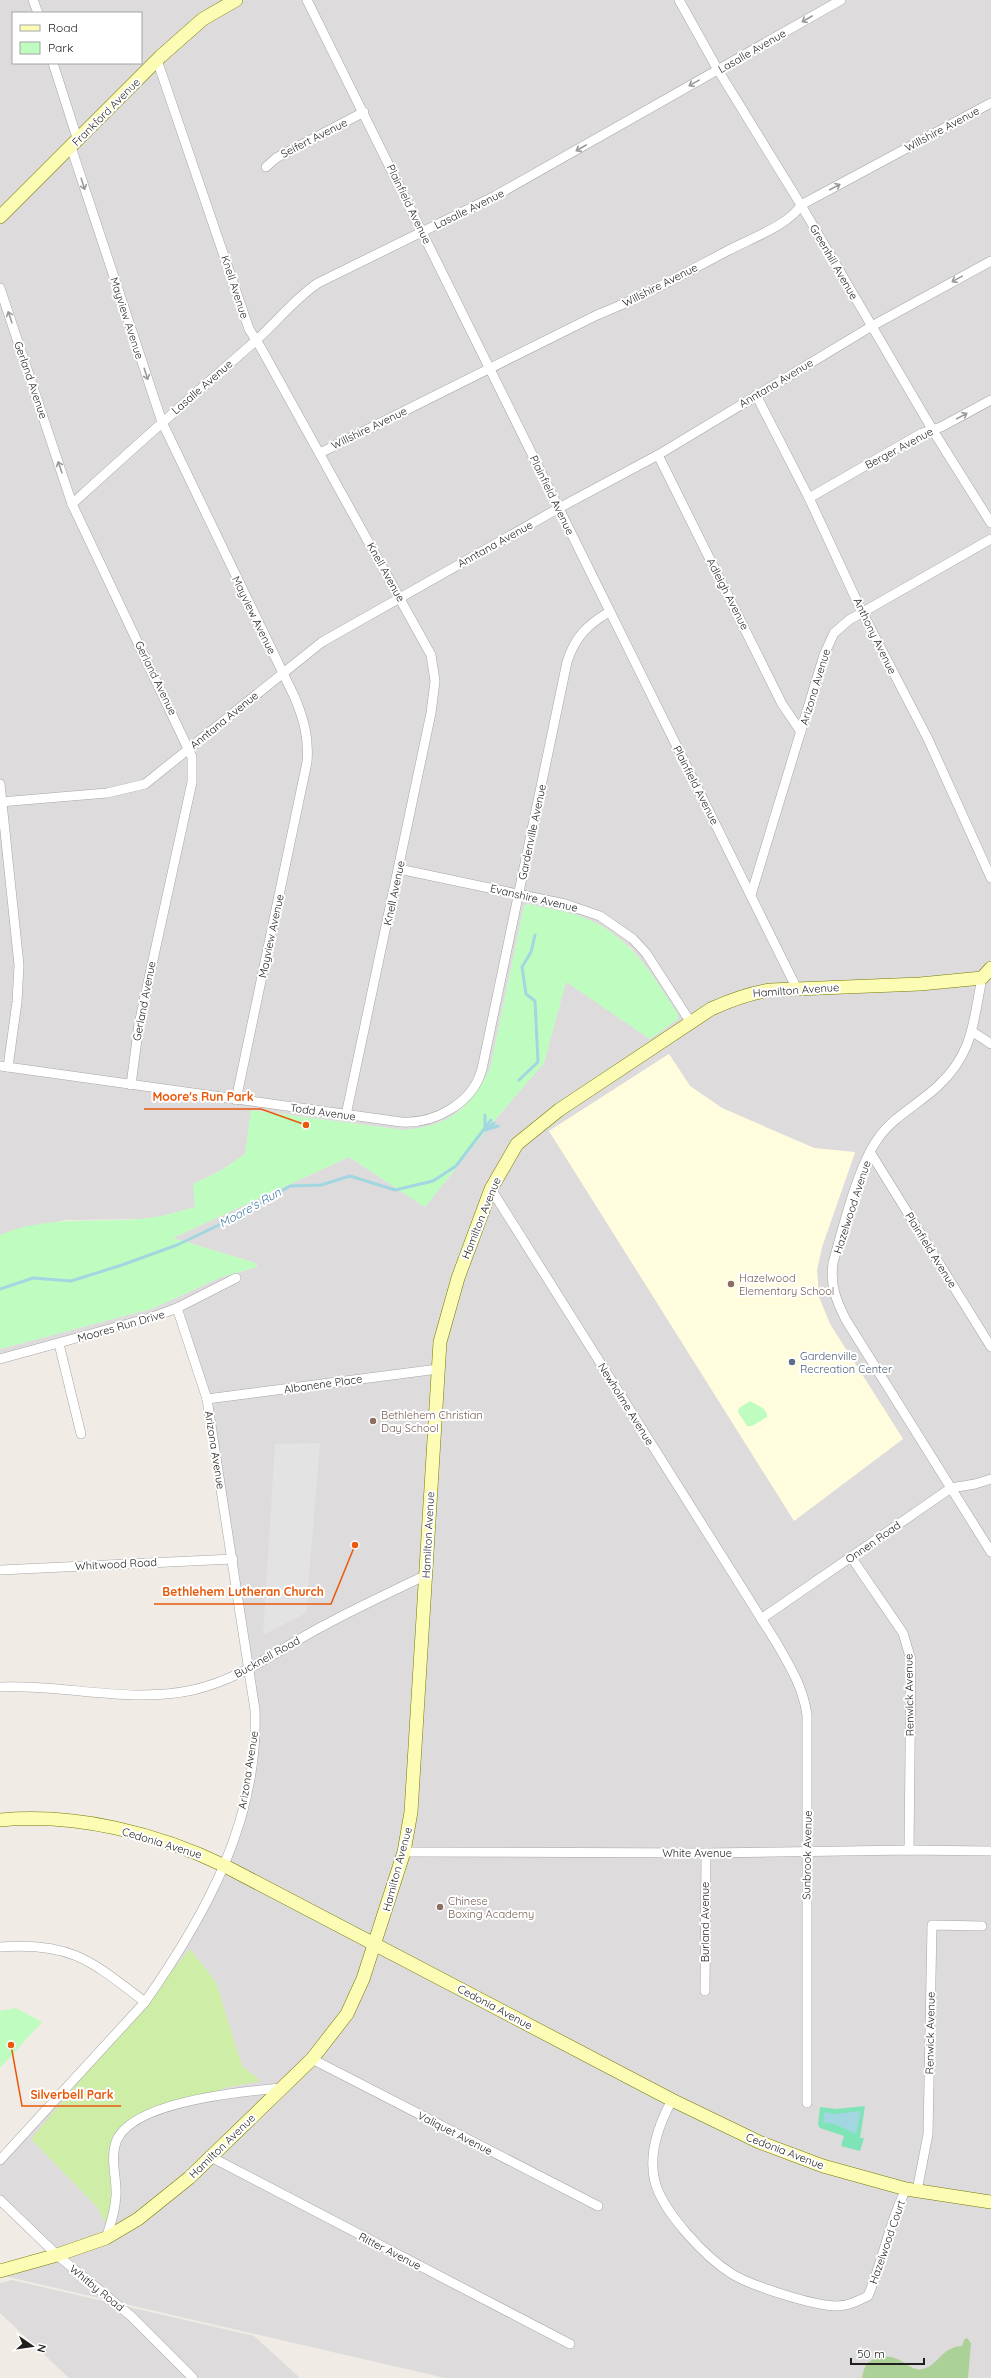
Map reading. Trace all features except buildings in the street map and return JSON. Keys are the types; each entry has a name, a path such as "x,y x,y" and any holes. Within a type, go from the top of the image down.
{"street":[{"path":"33,0 38,12"},
{"name":"Frankford Avenue","path":"0,217 157,60 203,19 236,0"},
{"name":"Plainfield Avenue","path":"307,0 364,112 609,612 752,895 797,989"},
{"name":"Greenhill Avenue","path":"679,0 718,70 801,205 932,429 991,523"},
{"name":"Lasalle Avenue","path":"72,504 162,422 256,341 300,297 318,283 536,175 841,0"},
{"name":"Knell Avenue","path":"157,60 249,330 320,453 400,597 430,655 436,681 399,869 346,1115"},
{"name":"Mayview Avenue","path":"52,64 74,144 162,422 304,720 308,748 307,762 236,1100"},
{"name":"Willshire Avenue","path":"320,453 597,315 628,303 758,236 796,213 801,205 991,103"},
{"name":"Seifert Avenue","path":"266,167 276,158 364,112"},
{"name":"Anntana Avenue","path":"1,802 55,799 136,788 145,784 322,642 559,508 658,455 872,326 991,261"},
{"name":"Gerland Avenue","path":"0,288 72,504 190,748 193,768 192,782 139,1024 131,1085"},
{"name":"Anthony Avenue","path":"756,395 809,498 862,612 928,739 991,878"},
{"name":"Berger Avenue","path":"809,498 932,429 941,427 991,400"},
{"name":"Adleigh Avenue","path":"658,455 782,704 800,732"},
{"name":"Arizona Avenue","path":"752,895 800,732 830,640 841,626 862,612 991,539"},
{"name":"Gardenville Avenue","path":"482,1069 518,894 572,646 588,626 609,612"},
{"path":"0,784 19,965 17,1002 4,1066"},
{"name":"Evanshire Avenue","path":"399,869 518,894 582,909 600,916 633,939 646,953 691,1023"},
{"path":"982,978 991,968"},
{"name":"Hamilton Avenue","path":"0,2271 57,2255 106,2238 155,2207 211,2157 312,2059 347,2014 363,1979 404,1852 413,1790 440,1342 458,1278 491,1189 510,1155 526,1136 564,1107 711,1009 747,994 797,989 920,984 982,978"},
{"name":"Hazelwood Avenue","path":"982,978 973,1032 964,1054 939,1086 882,1133 870,1152 856,1188 833,1264 832,1287 846,1320 991,1552"},
{"path":"973,1032 991,1044"},
{"name":"Todd Avenue","path":"4,1066 236,1100 411,1123 431,1118 451,1108 464,1099 477,1081 482,1069"},
{"name":"Plainfield Avenue","path":"870,1152 991,1347"},
{"name":"Newholme Avenue","path":"491,1189 761,1619"},
{"name":"Moores Run Drive","path":"0,1359 153,1317 177,1308 236,1278"},
{"name":"Arizona Avenue","path":"0,2160 146,2002 184,1944 226,1866 245,1796 256,1730 255,1710 233,1559 207,1399 177,1308"},
{"path":"59,1344 81,1434"},
{"name":"Albanene Place","path":"207,1399 438,1369"},
{"name":"Onnen Road","path":"761,1619 951,1488 975,1484 991,1479"},
{"name":"Renwick Avenue","path":"851,1557 903,1634 911,1660 909,1850"},
{"name":"Whitwood Road","path":"0,1570 233,1559"},
{"name":"Bucknell Road","path":"0,1687 48,1688 101,1693 163,1693 192,1690 249,1670 322,1626 426,1575"},
{"name":"Sunbrook Avenue","path":"761,1619 790,1666 804,1696 807,1723 807,2103"},
{"name":"Cedonia Avenue","path":"0,1820 62,1820 124,1831 183,1848 226,1866 672,2100 759,2142 823,2166 911,2190 991,2202"},
{"name":"White Avenue","path":"404,1852 706,1853 909,1850 991,1851"},
{"name":"Burland Avenue","path":"705,1991 706,1853"},
{"name":"Renwick Avenue","path":"911,2190 928,2134 932,1925 982,1926"},
{"path":"0,1948 39,1946 62,1950 94,1965 146,2002"},
{"name":"Valiquet Avenue","path":"312,2059 598,2206"},
{"path":"106,2238 116,2197 114,2169 116,2141 128,2127 148,2115 178,2104 239,2091 282,2088"},
{"name":"Hazelwood Court","path":"672,2100 656,2138 655,2180 660,2195 669,2210 698,2244 730,2273 759,2286 835,2306 854,2303 868,2296 879,2268 892,2220 911,2190"},
{"name":"Ritter Avenue","path":"211,2157 570,2344"},
{"name":"Whitby Road","path":"0,2200 57,2255 131,2316 193,2378"}],"shaded area":[{"path":"0,0 991,0 991,2378 445,2378 0,2275 57,2255 0,2200 0,2160 84,2072 181,1951 237,1831 255,1730 207,1399 177,1308 0,1359 0,1349 154,1308 219,1278 257,1267 256,1263 173,1238 349,1157 425,1207 494,1121 544,1063 566,981 650,1039 650,972 631,948 605,928 528,904 524,906 490,1069 478,1093 452,1117 425,1128 404,1130 252,1110 245,1154 220,1171 193,1184 196,1207 162,1216 141,1219 65,1220 0,1235","holes":["669,1054 690,1086 722,1108 814,1148 855,1153 822,1247 817,1270 819,1297 830,1324 903,1439 549,1131"]},
{"name":"Hazelwood Elementary School","path":"669,1054 690,1086 722,1108 814,1148 855,1152 822,1247 817,1270 819,1297 830,1324 903,1439 794,1521 549,1131"},
{"path":"320,1443 306,1613 263,1635 275,1444"},
{"path":"12,2280 254,2336 300,2378 69,2378 0,2313 0,2283"}],"green space":[{"path":"528,904 582,917 613,933 626,944 649,970 678,1014 678,1019 650,1039 566,982 544,1063 494,1121 425,1207 349,1157 173,1238 256,1263 257,1267 219,1278 154,1308 0,1349 0,1235 17,1229 52,1222 142,1219 162,1216 195,1207 193,1184 220,1171 245,1154 251,1110 404,1130 434,1124 446,1119 466,1105 490,1069 524,906"},
{"path":"750,1401 764,1409 767,1417 752,1426 747,1426 738,1412 739,1408"},
{"path":"190,1949 216,1982 242,2066 261,2081 224,2088 192,2104 130,2121 110,2158 112,2198 106,2224 97,2207 31,2139"},
{"path":"16,2008 42,2022 0,2068 0,2011"},
{"path":"865,2106 860,2138 864,2138 860,2151 841,2146 844,2136 820,2128 818,2125 820,2107 836,2109"},
{"path":"967,2338 971,2343 968,2378 862,2378 866,2365 870,2361 877,2358 892,2357 913,2368 923,2369 933,2364 949,2349 962,2346 964,2340"}],"water":[{"path":"861,2111 856,2134 834,2124 823,2122 824,2112 835,2114"}],"waterway":[{"path":"519,1080 538,1062 535,1001 526,994 522,967 531,952 535,935"},
{"name":"Moore's Run","path":"485,1115 485,1130"},
{"name":"Moore's Run","path":"0,1289 33,1278 71,1281 122,1265 177,1245 242,1214 290,1186 321,1185 350,1176 395,1190 433,1181 456,1166 491,1120"},
{"name":"Moore's Run","path":"488,1128 494,1123"},
{"name":"Moore's Run","path":"485,1130 498,1126"}],"place":[{"name":"Moore's Run Park","path":"306,1125"},
{"name":"Hazelwood Elementary School","path":"731,1284"},
{"name":"Gardenville Recreation Center","path":"792,1362"},
{"name":"Bethlehem Christian Day School","path":"373,1421"},
{"name":"Bethlehem Lutheran Church","path":"355,1545"},
{"name":"Chinese Boxing Academy","path":"440,1907"},
{"name":"Silverbell Park","path":"11,2045"}]}
